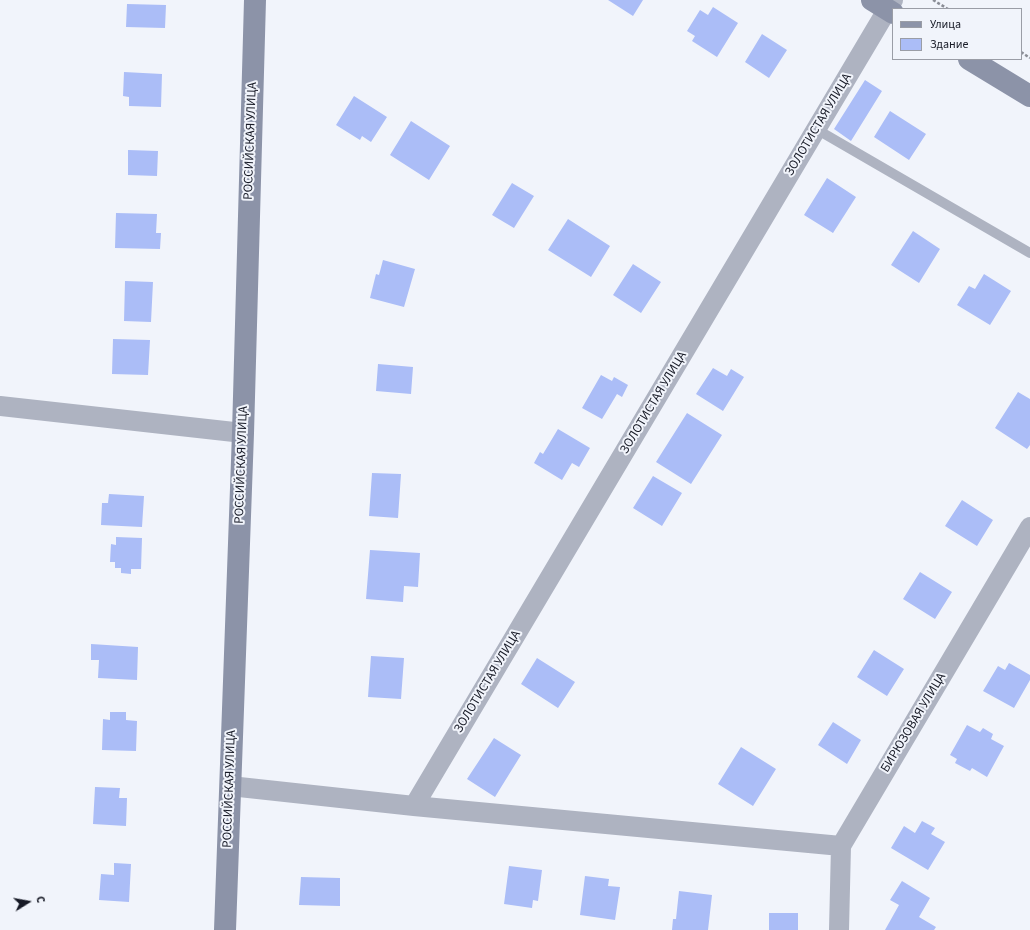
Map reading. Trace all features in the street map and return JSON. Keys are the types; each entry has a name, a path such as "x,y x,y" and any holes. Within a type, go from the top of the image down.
{"main road":[{"name":"РОССИЙСКАЯ УЛИЦА","path":"225,930 243,433 255,0"},
{"path":"971,60 1030,96"}],"street":[{"name":"ЗОЛОТИСТАЯ УЛИЦА","path":"414,806 816,130 887,6"},
{"path":"0,406 243,433"},
{"name":"БИРЮЗОВАЯ УЛИЦА","path":"839,930 841,846 1030,527"},
{"path":"230,786 414,806 841,846"}],"lane":[{"path":"816,130 1030,253"}],"path":[{"path":"933,0 946,8"}],"building":[{"path":"608,0 643,0 633,16"},
{"path":"127,4 166,5 165,28 126,27"},
{"path":"713,7 738,23 717,57 692,41 695,36 687,31 700,10 708,15"},
{"path":"762,34 787,50 769,78 745,62"},
{"path":"124,72 162,74 161,107 129,106 129,97 123,96"},
{"path":"865,80 882,91 851,141 834,129"},
{"path":"354,96 387,117 371,142 362,136 360,140 336,125"},
{"path":"890,111 926,134 909,160 874,137"},
{"path":"411,121 450,146 429,180 390,155"},
{"path":"128,150 158,151 157,176 128,175"},
{"path":"827,178 856,197 833,233 804,215"},
{"path":"512,183 534,196 514,228 492,215"},
{"path":"116,213 157,214 156,233 161,233 160,249 115,248"},
{"path":"568,219 610,246 591,277 548,250"},
{"path":"913,231 940,249 919,283 891,265"},
{"path":"383,260 415,269 404,307 370,298 376,274 379,275"},
{"path":"633,264 661,282 641,313 613,295"},
{"path":"984,274 1011,291 990,325 957,305 969,286 975,289"},
{"path":"125,281 153,282 151,322 124,321"},
{"path":"113,339 150,340 148,375 112,374"},
{"path":"378,364 413,367 411,394 376,391"},
{"path":"713,368 727,376 731,369 744,377 723,411 696,394"},
{"path":"601,375 612,381 614,377 628,385 622,397 617,394 602,419 582,408"},
{"path":"1018,392 1030,399 1030,445 1027,449 995,428"},
{"path":"687,413 722,435 691,484 656,462"},
{"path":"558,429 590,448 579,467 572,463 562,480 534,463 540,452 543,454"},
{"path":"372,473 401,474 398,518 369,516"},
{"path":"653,476 682,493 662,526 633,508"},
{"path":"109,494 144,496 142,527 101,525 102,503 108,503"},
{"path":"962,500 993,520 977,546 945,526"},
{"path":"116,537 142,538 141,569 131,569 131,574 121,573 121,568 115,568 115,562 110,562 111,544 116,545"},
{"path":"370,550 420,553 418,587 404,586 403,602 366,599"},
{"path":"920,572 952,592 935,619 903,599"},
{"path":"91,644 138,647 137,680 98,678 99,660 91,660"},
{"path":"874,650 904,669 887,696 857,677"},
{"path":"371,656 404,658 401,699 368,697"},
{"path":"537,658 575,682 558,708 521,684"},
{"path":"1009,663 1030,675 1030,680 1014,708 983,691 998,666 1005,670"},
{"path":"110,712 126,712 126,720 137,721 136,751 102,750 103,719 110,720"},
{"path":"833,722 861,740 847,764 818,745"},
{"path":"967,725 980,732 983,728 993,734 991,739 1004,746 987,777 972,768 970,771 955,763 957,759 950,755"},
{"path":"494,738 521,755 495,797 467,779"},
{"path":"741,747 776,769 753,806 718,784"},
{"path":"95,787 120,788 119,798 127,798 126,826 93,824"},
{"path":"922,821 935,828 931,834 945,842 928,870 891,848 904,826 915,833"},
{"path":"114,863 131,864 129,902 99,900 101,874 114,875"},
{"path":"509,866 542,870 538,901 533,900 532,908 504,904"},
{"path":"585,876 609,879 608,886 620,887 615,920 580,915"},
{"path":"301,877 340,878 340,906 299,905"},
{"path":"902,881 930,898 919,917 936,927 934,930 885,930 899,905 890,900"},
{"path":"679,891 712,895 708,930 672,930 673,919 676,919"},
{"path":"769,913 798,913 798,930 769,930"}]}
